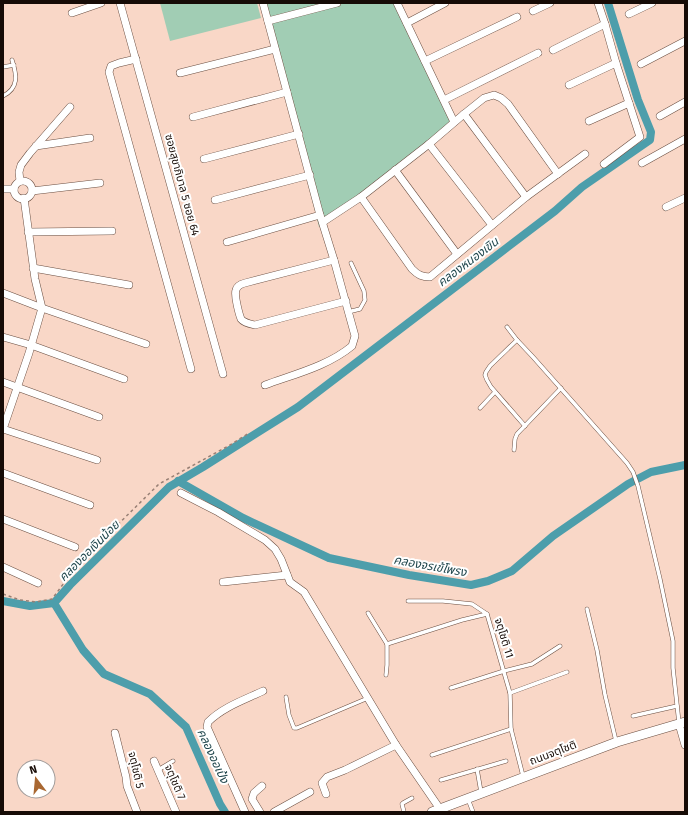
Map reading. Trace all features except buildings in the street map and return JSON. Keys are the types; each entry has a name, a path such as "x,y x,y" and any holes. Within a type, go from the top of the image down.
{"street":[{"path":"72,13 101,3"},
{"name":"ซอยสุขาภิบาล 5 ซอย 64","path":"120,3 223,374"},
{"path":"263,3 321,219 355,336 352,346 336,358 265,385"},
{"path":"268,21 337,3"},
{"path":"397,3 454,122"},
{"path":"407,23 445,3"},
{"path":"533,11 550,3"},
{"path":"598,3 640,137 604,164"},
{"path":"629,14 652,3"},
{"path":"425,61 517,17"},
{"path":"553,50 605,24"},
{"path":"641,64 685,41"},
{"path":"180,73 275,49"},
{"path":"444,100 538,53"},
{"path":"136,59 111,66 109,72 191,369"},
{"path":"569,86 616,63"},
{"path":"193,117 287,92"},
{"path":"227,242 321,219 361,197 484,98 494,95 501,98 508,104 558,174"},
{"path":"660,116 685,102"},
{"path":"589,121 629,103"},
{"path":"20,182 19,172 21,165 70,108"},
{"path":"464,114 526,197"},
{"path":"204,159 299,134"},
{"path":"36,146 90,138"},
{"path":"642,163 685,139"},
{"path":"428,144 492,225"},
{"path":"361,197 417,274 422,277 430,277 526,197 585,154"},
{"path":"395,170 457,254"},
{"path":"214,200 310,175"},
{"path":"23,181 29,182 32,191 29,196 24,198 18,197 14,189 17,183 23,181"},
{"path":"32,191 100,183"},
{"path":"3,189 14,189"},
{"path":"24,198 33,268 42,308 3,428 97,460"},
{"path":"666,207 685,198"},
{"path":"28,232 112,231"},
{"path":"334,260 238,286 236,290 238,310 242,320 248,324 255,325 346,301"},
{"path":"33,268 129,285"},
{"path":"3,293 146,344"},
{"path":"3,337 31,345 124,378"},
{"path":"3,382 99,417"},
{"path":"3,473 90,505"},
{"path":"181,493 218,512 265,540 275,549 290,582 304,592 436,810"},
{"path":"3,519 75,548"},
{"path":"3,568 38,583"},
{"path":"223,582 287,575"},
{"path":"245,812 207,727 208,722 232,705 263,691"},
{"path":"682,723 685,745"},
{"name":"ถนนจตุโชติ","path":"436,810 617,742 682,723"},
{"name":"จตุโชติ 5","path":"115,732 127,786 137,812"},
{"path":"326,794 322,783 327,777 345,770 396,745"},
{"name":"จตุโชติ 7","path":"154,761 176,812"},
{"path":"260,812 252,799 254,793 262,786"},
{"path":"274,812 310,792"}],"lane":[{"path":"3,96 10,92 15,85 16,76 12,60"},
{"path":"3,68 14,65"},
{"path":"348,312 360,309 365,300 364,291 351,263"},
{"path":"507,327 516,340 561,388 633,472 638,486 673,641 673,668 677,706 682,723"},
{"path":"516,340 490,366 485,375 496,392 525,426"},
{"path":"514,450 517,434 561,388"},
{"path":"480,408 496,392"},
{"path":"408,601 443,601 472,604 487,614"},
{"path":"587,609 597,650 605,695 617,742"},
{"path":"368,613 387,644 386,676"},
{"name":"จตุโชติ 11","path":"387,644 462,620 487,614 510,693 511,729 524,777"},
{"path":"451,688 504,671 532,664 560,646"},
{"path":"510,693 567,672"},
{"path":"286,697 289,715 294,728 368,698"},
{"path":"633,716 677,706"},
{"path":"432,755 511,729"},
{"path":"441,780 506,760"},
{"path":"158,770 173,761"},
{"path":"477,769 481,793"},
{"path":"404,812 402,804 412,798"},
{"path":"468,798 473,812"}],"path":[{"path":"3,594 20,600 36,602 52,599 64,582 95,547 159,484 249,433"}],"green space":[{"path":"160,3 257,3 261,18 170,41"},
{"path":"262,3 396,3 453,123 319,227"}],"waterway":[{"name":"คลองหนองเขิน","path":"3,601 30,606 54,603 70,585 169,487 298,407 555,211 582,187 650,140 651,132 638,100 608,3"},
{"name":"คลองจรเข้โพรง","path":"178,481 243,518 329,558 409,575 471,585 488,581 512,571 553,536 628,484 651,472 685,465"},
{"name":"คลองออเป้ง","path":"54,603 83,650 104,674 150,694 186,727 220,804 225,812"}],"water label":[{"name":"คลองออเงินน้อย","path":"89,551"}]}
